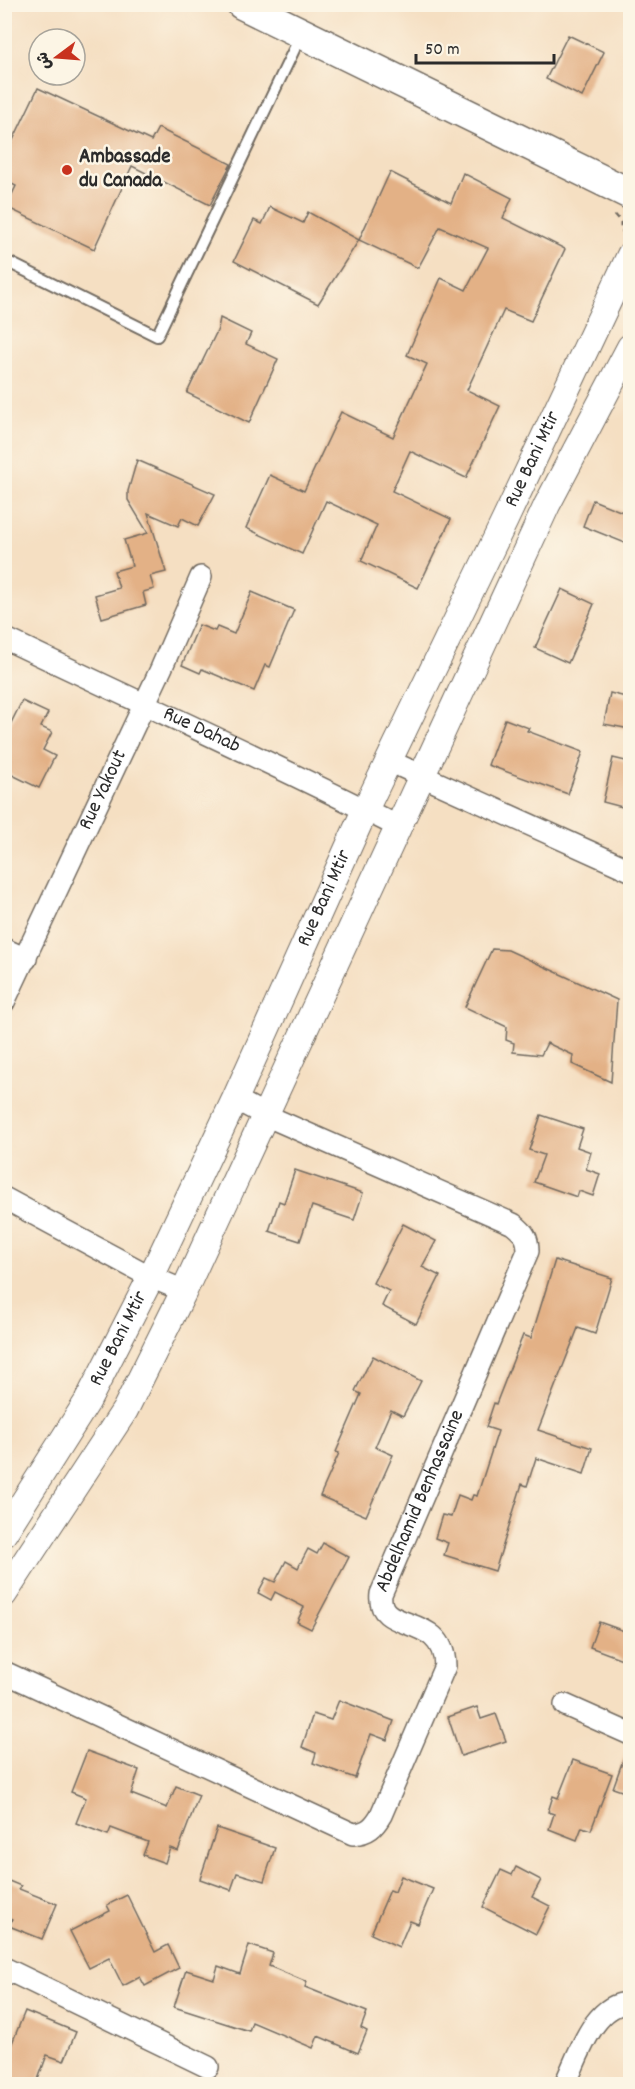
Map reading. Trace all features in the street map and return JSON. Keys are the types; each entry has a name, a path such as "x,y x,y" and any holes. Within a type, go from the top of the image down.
{"main road":[{"path":"252,7 302,34 630,194"}],"street":[{"name":"Rue Bani Mtir","path":"4,1533 87,1402 152,1277 236,1099 365,810 630,255"},
{"name":"Rue Bani Mtir","path":"4,1594 125,1410 184,1291 547,505 630,347"},
{"name":"Rue Yakout","path":"4,1002 144,705 201,576"},
{"name":"Rue Dahab","path":"4,638 397,826"},
{"path":"389,761 630,870"},
{"path":"4,949 26,959"},
{"name":"Abdelhamid Benhassaine","path":"4,1672 353,1834 368,1830 381,1815 445,1666 445,1656 436,1638 430,1632 389,1616 382,1606 381,1593 528,1251 528,1240 525,1234 513,1224 265,1115 236,1099"},
{"path":"4,1198 152,1277 184,1291"},
{"path":"565,1705 630,1734"},
{"path":"4,1968 208,2067"},
{"path":"565,2085 591,2030 603,2014 612,2006 630,2003"}],"lane":[{"path":"4,260 157,336 302,34"}],"building":[{"path":"568,35 604,52 582,97 546,79"},
{"name":"Ambassade du Canada","path":"38,88 151,141 158,128 231,164 210,205 132,166 94,249 6,207 16,186 4,180 4,159"},
{"path":"390,172 451,203 463,173 512,198 503,218 565,249 531,321 504,310 467,390 500,406 466,478 410,451 392,491 451,519 418,588 361,561 377,525 326,501 302,554 246,528 270,475 304,491 341,412 393,437 427,364 407,355 441,278 466,290 488,248 440,227 418,268 359,240"},
{"path":"270,207 303,223 308,212 359,240 318,304 234,261 254,220 262,224"},
{"path":"220,318 251,333 246,344 278,359 249,423 187,393 218,329"},
{"path":"137,460 215,494 198,526 182,518 178,526 148,513 166,572 150,576 154,589 143,592 146,605 102,618 95,595 119,588 114,571 132,566 124,540 148,533 128,500 128,491"},
{"path":"593,500 630,515 630,545 583,526"},
{"path":"562,589 594,604 568,663 535,648"},
{"path":"252,592 294,610 270,667 265,665 254,691 202,669 200,673 182,665 199,625 215,631 217,627 234,634"},
{"path":"610,693 630,698 630,729 604,724"},
{"path":"22,701 48,713 41,727 52,732 43,750 55,756 39,788 4,771 4,737"},
{"path":"505,719 529,728 527,731 583,752 568,794 488,765"},
{"path":"613,758 630,762 630,809 603,802"},
{"path":"492,949 508,950 617,1000 611,1082 572,1064 573,1055 547,1043 541,1055 513,1052 514,1043 506,1040 507,1027 465,1007"},
{"path":"541,1115 583,1129 577,1147 591,1152 586,1169 600,1174 593,1196 579,1191 577,1197 534,1182 544,1155 529,1150"},
{"path":"295,1170 363,1193 354,1220 312,1206 300,1241 269,1231 279,1201 284,1203"},
{"path":"403,1224 436,1241 422,1267 440,1276 416,1324 382,1306 389,1291 373,1283"},
{"path":"555,1260 612,1278 595,1334 578,1328 538,1430 592,1448 584,1474 536,1458 527,1486 522,1484 495,1571 444,1555 448,1543 435,1538 442,1515 451,1517 458,1495 471,1500 473,1495 477,1496 498,1431 486,1427 523,1335 531,1338"},
{"path":"373,1356 421,1381 403,1416 391,1410 375,1447 393,1455 366,1516 320,1496 361,1394 355,1391"},
{"path":"323,1543 349,1557 311,1629 297,1622 304,1607 275,1592 271,1600 258,1593 266,1578 275,1582 286,1561 298,1568 308,1549 317,1554"},
{"path":"599,1622 630,1633 630,1662 590,1647"},
{"path":"339,1700 394,1721 387,1740 371,1734 355,1778 313,1763 316,1753 302,1747 313,1714 331,1720"},
{"path":"477,1707 481,1719 496,1714 506,1741 461,1756 448,1717"},
{"path":"628,1746 630,1747 630,1794 613,1788"},
{"path":"87,1751 139,1770 131,1794 167,1808 176,1786 199,1795 178,1851 170,1848 165,1863 143,1855 148,1842 111,1828 108,1835 76,1823 86,1798 71,1792"},
{"path":"573,1760 612,1774 591,1830 582,1827 577,1840 549,1829 554,1814 548,1812 553,1796 558,1798"},
{"path":"217,1828 275,1848 264,1881 237,1873 231,1890 200,1879"},
{"path":"516,1867 541,1880 532,1897 550,1906 536,1934 483,1907 501,1870 512,1875"},
{"path":"401,1876 433,1889 418,1924 410,1921 399,1947 371,1934 390,1890 395,1892"},
{"path":"4,1879 21,1886 19,1889 57,1904 42,1939 9,1926 12,1920 8,1918 4,1924"},
{"path":"127,1895 155,1952 168,1945 179,1968 145,1986 140,1977 123,1986 109,1958 89,1968 70,1931 110,1911 107,1905"},
{"path":"249,1945 273,1953 269,1966 307,1982 305,1987 367,2012 361,2028 367,2031 358,2053 318,2036 313,2048 252,2022 249,2031 174,2007 186,1970 214,1979 218,1966 240,1974"},
{"path":"25,2011 76,2032 64,2061 47,2055 36,2085 4,2085 4,2063"}],"place":[{"name":"Ambassade du Canada","path":"67,170"}]}
